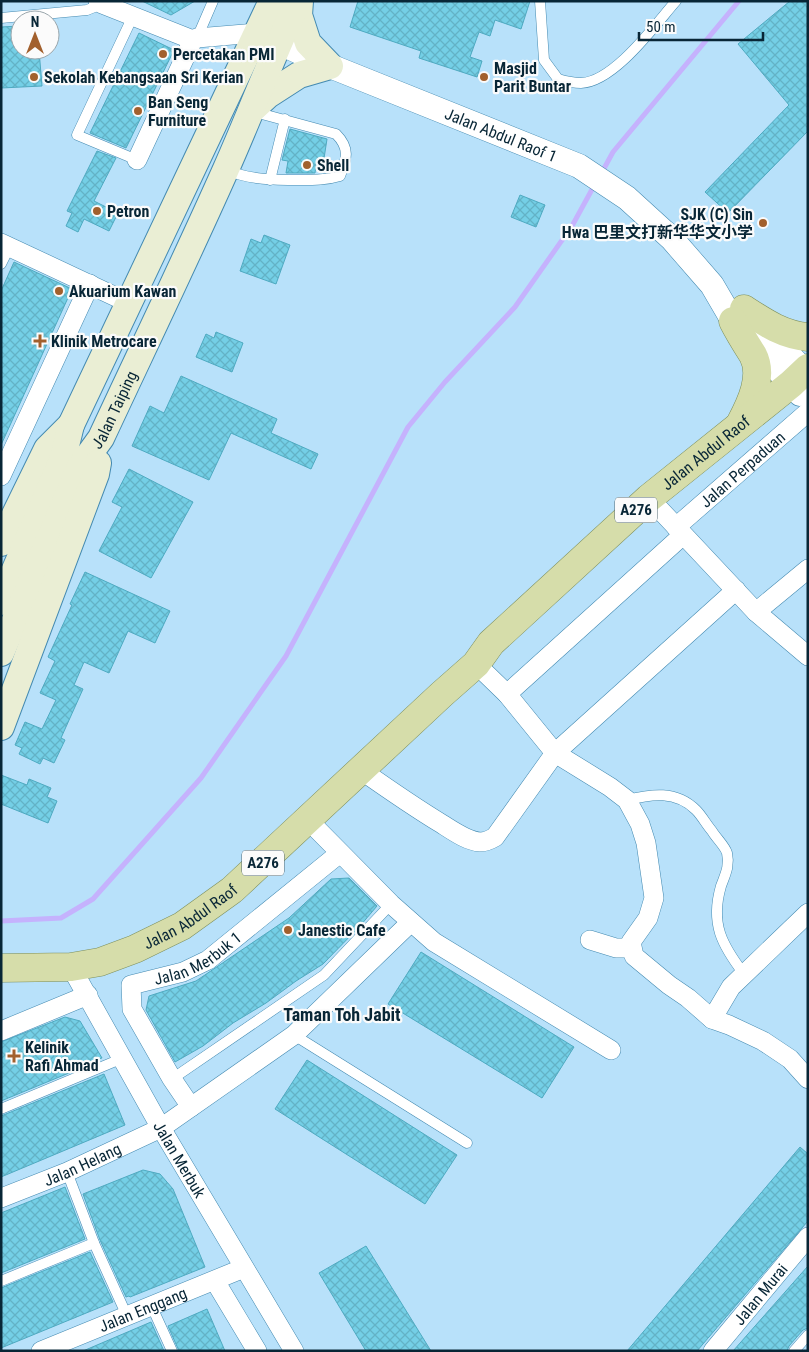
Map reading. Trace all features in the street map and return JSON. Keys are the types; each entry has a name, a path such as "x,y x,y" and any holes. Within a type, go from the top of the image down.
{"main road":[{"name":"Jalan Taiping","path":"5,645 80,467 101,438 252,110 268,37 272,1"},
{"name":"Jalan Taiping","path":"1,602 63,458 71,424 129,302 268,37 299,1"},
{"path":"252,110 268,94 299,75 330,66 308,43 299,15 299,1"},
{"path":"739,315 793,336 808,337"},
{"path":"739,315 754,357 757,372 755,388 739,426"},
{"name":"Jalan Abdul Raof","path":"667,518 739,426 804,384"},
{"name":"Jalan Abdul Raof","path":"1,968 71,967 100,962 135,949 182,926 232,890 476,664 500,654 667,518 804,384"},
{"path":"5,526 46,449 71,424"},
{"path":"1,727 96,474 101,438"}],"street":[{"path":"100,3 195,39 268,37"},
{"name":"Jalan Abdul Raof 1","path":"268,37 330,66 579,166 627,198 672,239 739,315 804,384"},
{"path":"137,160 195,39"},
{"path":"6,244 129,302"},
{"path":"1,476 90,284"},
{"path":"507,694 667,518 756,612 808,656"},
{"path":"756,612 808,569"},
{"path":"361,770 406,803 455,832 470,840 488,841 494,837 555,753 736,590"},
{"path":"476,664 507,694 555,753 610,787 627,800 640,824 646,843 654,898 648,918 631,942 634,956 669,986 688,998 712,1018 729,1024 763,1041 790,1059 808,1079"},
{"path":"308,820 391,904 434,942 611,1050"},
{"name":"Jalan Merbuk 1","path":"172,1079 132,1009 131,985 183,972 208,960 340,853"},
{"path":"712,1018 731,987 808,913"},
{"name":"Jalan Helang","path":"1,1198 67,1172 161,1128 294,1035 410,922"},
{"path":"590,940 616,948 631,948"},
{"name":"Jalan Merbuk","path":"71,967 161,1128 294,1351"},
{"path":"1,1031 88,995"},
{"path":"172,1079 191,1107"},
{"name":"Jalan Murai","path":"713,1351 808,1237"},
{"name":"Jalan Enggang","path":"41,1351 244,1268"},
{"path":"215,1281 257,1351"}],"lane":[{"path":"195,39 213,1"},
{"path":"540,1 544,60 558,80 582,83 603,76 626,59 676,1"},
{"path":"1,18 87,10 100,3"},
{"path":"133,16 77,136 137,160"},
{"path":"226,170 240,175 270,180 329,179 340,176 346,160 344,142 336,134 252,110"},
{"path":"270,180 285,119"},
{"path":"1,264 6,244"},
{"path":"627,800 649,795 680,798 696,809 727,852 728,868 717,901 716,917 719,933 727,950 744,974"},
{"path":"172,1079 324,975 391,904"},
{"path":"294,1035 467,1143"},
{"path":"1,1109 123,1058"},
{"path":"67,1172 94,1244 127,1316"},
{"path":"1,1281 94,1244"},
{"path":"152,1306 172,1351"},
{"path":"794,1351 808,1335"}],"building":[{"path":"142,1 195,1 171,15"},
{"path":"358,1 530,1 521,29 495,20 490,36 479,32 470,57 482,61 477,77 419,58 421,51 350,27"},
{"path":"790,1 808,1 808,131 728,213 705,192 789,105 738,44"},
{"path":"1,27 10,27 10,60 40,60 42,86 1,88"},
{"path":"139,33 174,50 126,148 90,133"},
{"path":"290,129 327,139 323,165 316,165 315,173 286,173 288,161 282,160"},
{"path":"97,151 116,158 94,201 118,213 109,231 84,219 78,232 66,226 72,213 67,211"},
{"path":"520,195 545,205 536,227 511,217"},
{"path":"264,235 290,245 276,284 240,271 251,239 261,243"},
{"path":"14,262 72,289 1,445 1,291"},
{"path":"216,332 243,343 232,372 196,357 206,334 214,338"},
{"path":"181,376 277,419 271,433 318,454 311,469 231,433 209,480 132,446 150,406 164,413"},
{"path":"129,469 193,502 151,578 99,551 122,507 112,502"},
{"path":"85,572 170,611 155,643 128,631 109,673 84,662 74,685 83,689 61,738 65,740 54,763 43,758 40,764 19,754 22,748 15,745 25,722 42,729 56,700 40,693 55,661 48,657"},
{"path":"1,775 27,785 29,779 51,788 47,797 57,801 48,823 1,804"},
{"path":"349,878 377,906 360,926 323,964 233,1023 203,1046 175,1062 146,1010 149,996 196,981 289,918 331,879"},
{"path":"421,952 574,1047 542,1098 388,1004"},
{"path":"65,1017 80,1021 102,1058 1,1101 1,1042"},
{"path":"307,1060 457,1155 425,1204 275,1109"},
{"path":"104,1074 125,1125 1,1177 1,1116"},
{"path":"800,1147 808,1154 808,1221 697,1351 627,1351"},
{"path":"143,1170 160,1174 173,1189 205,1267 126,1297 100,1240 83,1194"},
{"path":"65,1187 85,1239 1,1273 1,1213"},
{"path":"366,1246 431,1351 366,1351 319,1273"},
{"path":"90,1252 113,1302 1,1348 1,1288"},
{"path":"808,1266 808,1328 803,1330 787,1351 733,1351"},
{"path":"207,1309 225,1351 179,1351 168,1326"},
{"path":"151,1322 164,1351 83,1351"}],"waterway":[{"path":"601,174 613,152 739,1"},
{"path":"1,921 61,918 93,899 201,778 286,656 408,427 445,382 515,307 572,226 595,184"}],"place":[{"name":"Percetakan PMI","path":"163,54"},
{"name":"Sekolah Kebangsaan Sri Kerian","path":"34,77"},
{"name":"Masjid Parit Buntar","path":"484,77"},
{"name":"Ban Seng Furniture","path":"138,111"},
{"name":"Shell","path":"307,165"},
{"name":"Petron","path":"97,211"},
{"name":"SJK (C) Sin Hwa 巴里文打新华华文小学","path":"763,223"},
{"name":"Akuarium Kawan","path":"59,291"},
{"name":"Klinik Metrocare","path":"40,341"},
{"name":"Janestic Cafe","path":"288,930"},
{"name":"Kelinik Rafi Ahmad","path":"14,1056"}],"district":[{"name":"Taman Toh Jabit","path":"342,1014"}]}
